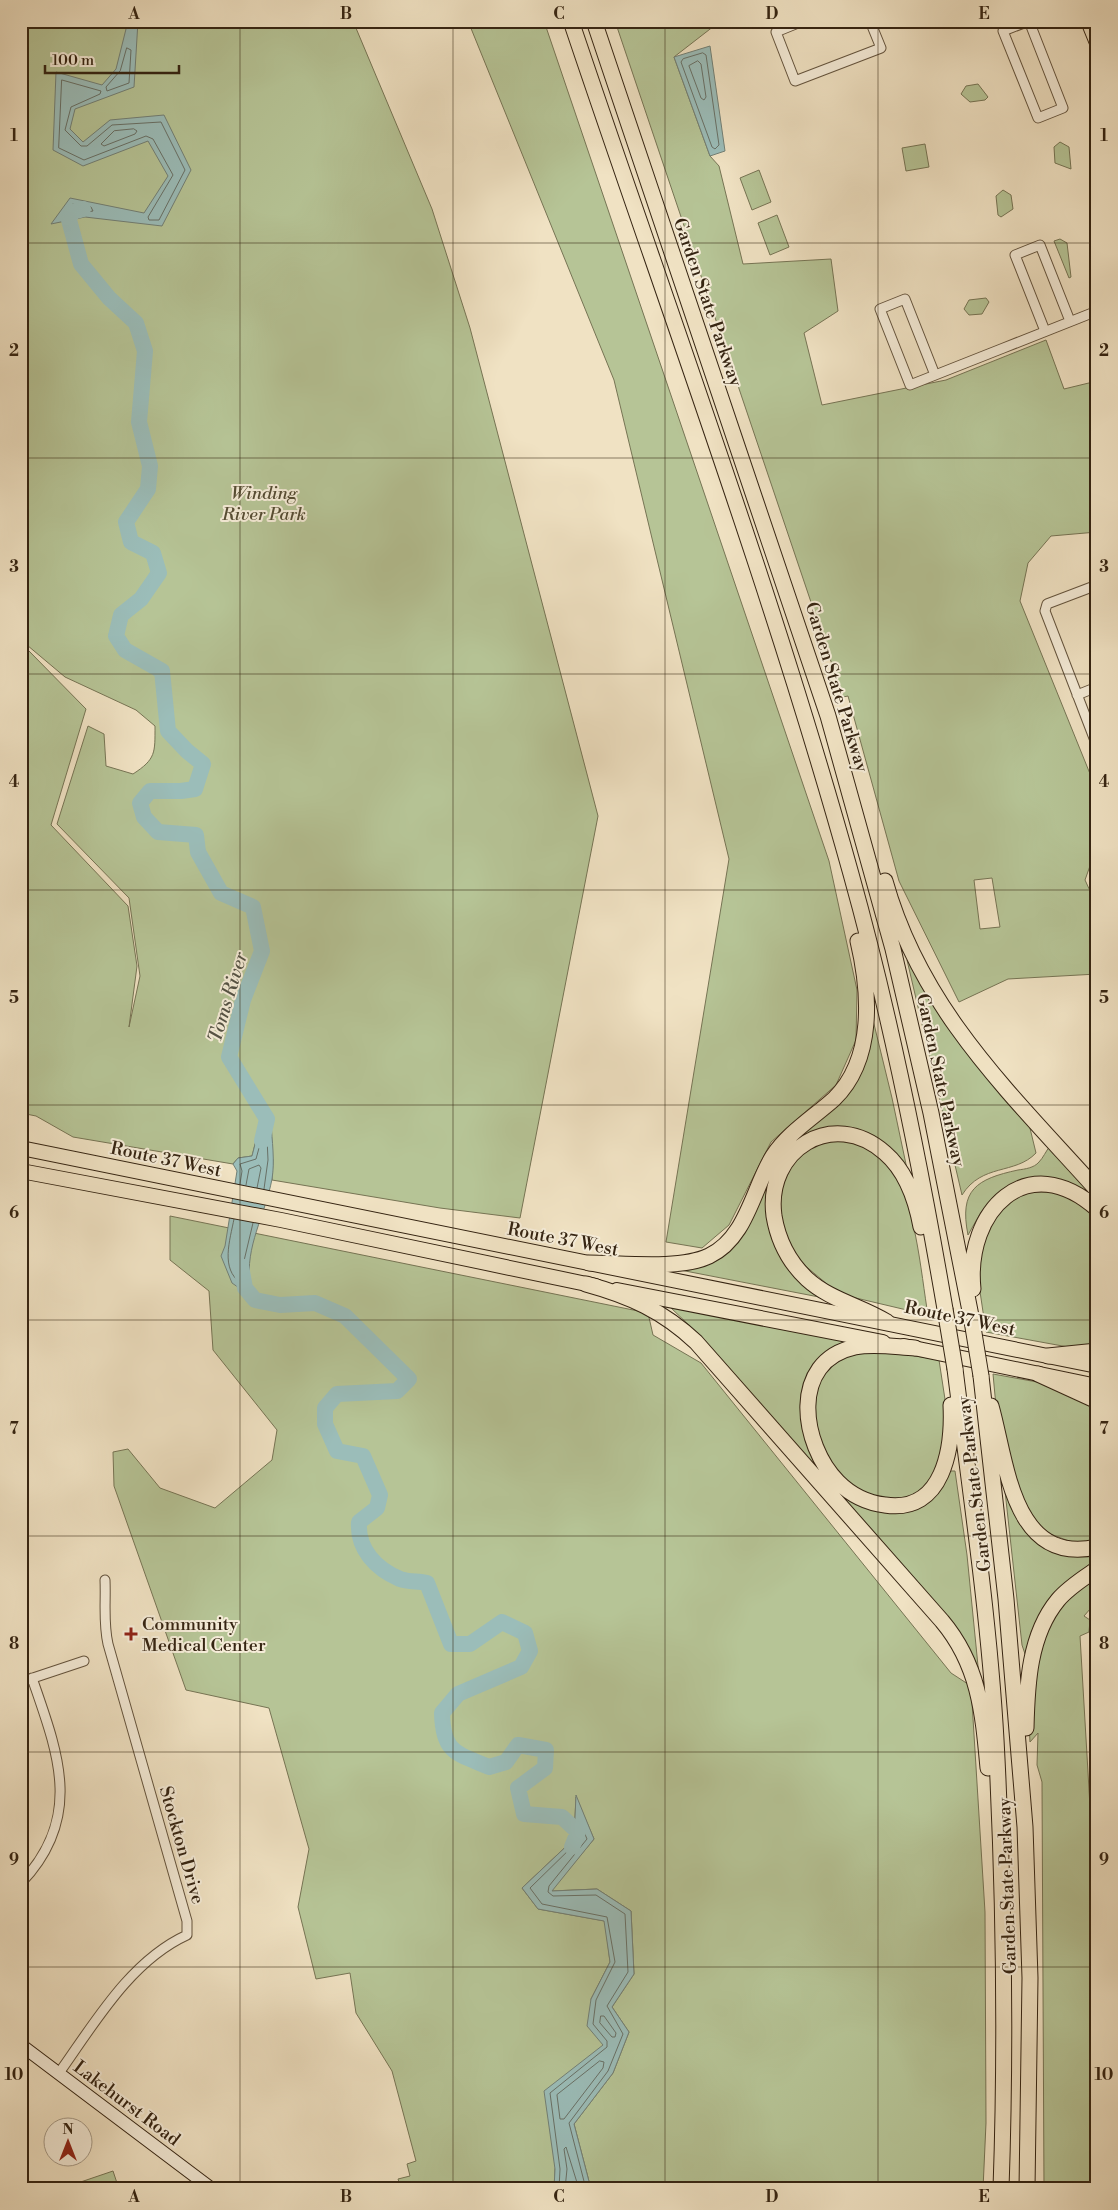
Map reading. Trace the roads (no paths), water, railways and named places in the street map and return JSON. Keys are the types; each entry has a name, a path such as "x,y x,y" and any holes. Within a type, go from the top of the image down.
{"highway":[{"name":"Garden State Parkway","path":"571,21 788,661 852,878 883,999 924,1187 955,1369 983,1591 997,1758 1004,1975 1001,2189"},
{"name":"Garden State Parkway","path":"594,21 828,716 893,950 931,1113 981,1376 1006,1599 1025,1827 1030,1987 1027,2189"},
{"path":"787,592 862,798 890,900 919,969 959,1032 1097,1190"},
{"path":"589,1263 679,1263 703,1258 720,1249 739,1227 776,1152 837,1095 857,1065 865,1030 864,970 811,737"},
{"path":"887,1322 815,1286 796,1267 782,1243 774,1211 775,1183 780,1169 789,1156 811,1140 840,1134 862,1138 882,1150 897,1166 915,1202 926,1258 945,1309"},
{"path":"972,1321 974,1302 972,1265 976,1241 986,1217 1000,1200 1022,1188 1039,1185 1052,1186 1071,1192 1097,1209"},
{"path":"586,1284 620,1293 640,1302 673,1323 696,1342 953,1634 968,1660 975,1681 998,1826"},
{"path":"915,1348 853,1347 827,1360 818,1370 810,1386 808,1410 818,1451 835,1478 861,1498 892,1506 906,1505 926,1494 938,1481 946,1464 952,1438 951,1405 955,1369"},
{"path":"1048,1356 1097,1351"},
{"path":"1038,1374 1097,1401"},
{"path":"981,1376 991,1407 1009,1481 1021,1513 1034,1530 1052,1543 1074,1549 1097,1547"},
{"path":"1025,1827 1026,1702 1036,1643 1044,1622 1058,1600 1097,1569"}],"main road":[{"path":"1088,21 1097,43"},
{"name":"Route 37 West","path":"21,1148 210,1188 887,1322 1097,1366"},
{"name":"Route 37 West","path":"21,1171 206,1205 586,1284 915,1348 1097,1386"},
{"name":"Lakehurst Road","path":"21,2045 212,2189"}],"street":[{"path":"803,21 776,32 795,81 881,48 870,21"},
{"path":"1029,21 1063,108 1038,118 1003,31 1029,21"},
{"path":"1046,331 1015,255 1040,245 1070,322"},
{"path":"935,375 905,299 880,309 910,385 1097,311"},
{"path":"1097,585 1047,604 1044,611 1097,746"},
{"path":"1077,695 1097,687"},
{"name":"Stockton Drive","path":"59,2074 128,1982 160,1951 187,1935 187,1921 108,1644 104,1613 106,1600 105,1580"},
{"path":"21,1682 84,1661"},
{"path":"21,1883 37,1863 49,1841 56,1818 60,1783 55,1746 32,1678"}],"water":[{"path":"128,21 138,21 134,87 75,109 70,129 83,142 110,120 164,115 191,170 162,226 85,217 51,224 70,198 144,213 168,176 148,141 83,166 53,150 56,72 102,85 116,69"},
{"path":"710,46 725,151 710,156 674,57"},
{"path":"262,1117 271,1122 273,1172 269,1193 250,1257 250,1284 242,1290 232,1283 221,1256 225,1246 237,1171 233,1164 238,1158 252,1156"},
{"path":"576,1795 594,1839 552,1891 597,1889 631,1911 634,1974 612,2007 629,2032 613,2073 574,2124 591,2189 554,2189 555,2169 544,2091 603,2045 587,2026 591,1999 610,1962 604,1921 538,1909 522,1888 574,1839"}],"waterway":[{"name":"Toms River","path":"83,209 72,212 69,220 81,264 109,298 136,323 145,351 139,422 150,466 148,489 126,522 131,542 153,553 159,573 141,599 121,615 116,636 125,650 162,671 168,731 187,751 203,764 195,789 150,791 140,803 144,817 158,832 196,835 198,852 221,893 253,907 262,951 243,1000 229,1057 267,1119 262,1141"},
{"name":"Toms River","path":"241,1266 245,1288 255,1300 280,1305 315,1303 345,1316 409,1379 397,1391 337,1394 325,1408 325,1424 337,1451 363,1456 380,1495 377,1508 359,1522 361,1541 370,1557 383,1570 406,1581 427,1583 451,1644 470,1644 502,1622 525,1633 530,1651 521,1667 458,1694 442,1713 445,1736 453,1750 489,1767 506,1762 518,1745 546,1750 545,1768 518,1788 524,1814 562,1817 578,1832 572,1847"}],"place":[{"name":"Community Medical Center","path":"131,1634"}],"park label":[{"name":"Winding River Park","path":"264,503"}]}
